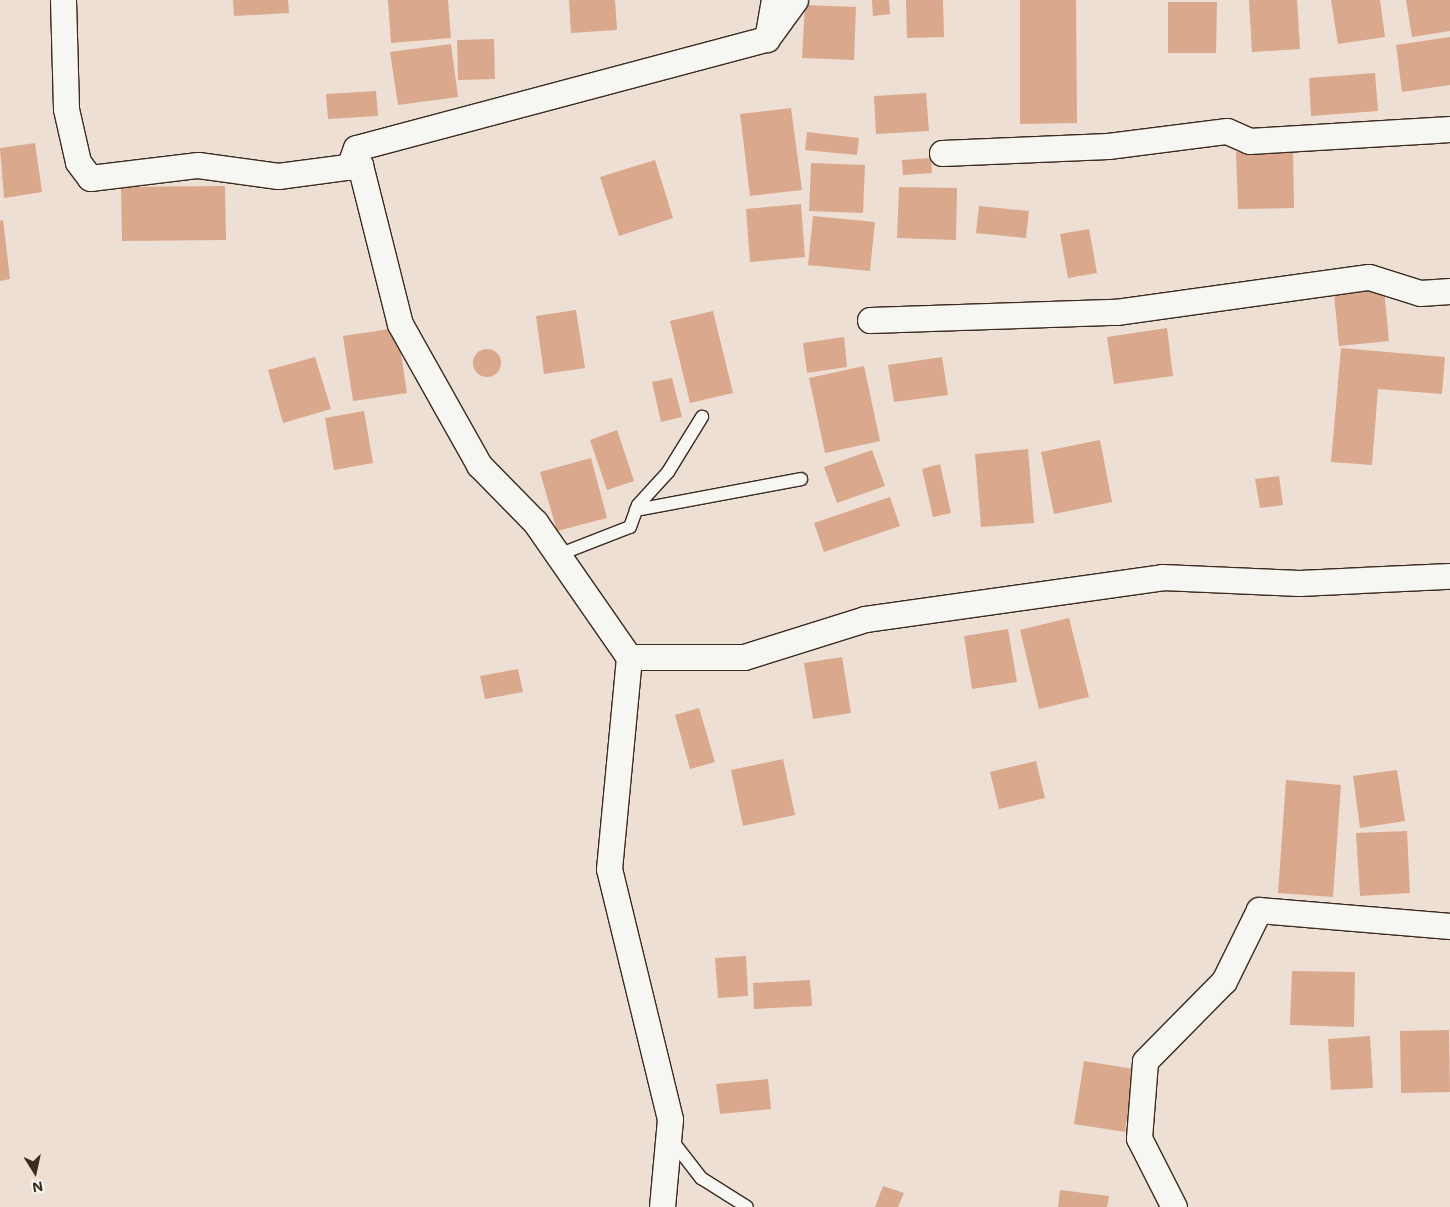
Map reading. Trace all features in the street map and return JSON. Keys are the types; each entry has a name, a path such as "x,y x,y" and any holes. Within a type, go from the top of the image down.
{"street":[{"path":"63,0 66,109 78,162 90,178 198,164 278,176 360,165 400,324 479,465 512,495 558,555 629,657 609,870 641,988 670,1119 662,1207"},
{"path":"767,40 774,0"},
{"path":"349,167 356,148 767,40 795,0"},
{"path":"942,153 1108,146 1227,131 1249,141 1450,129"},
{"path":"870,320 1116,312 1369,277 1420,293 1450,291"},
{"path":"629,657 744,657 865,619 1162,577 1299,584 1450,576"},
{"path":"1174,1207 1139,1138 1145,1061 1224,981 1259,910 1450,926"}],"lane":[{"path":"558,555 630,527 636,510 668,472 702,416"},
{"path":"636,510 801,480"},
{"path":"669,1136 701,1178 747,1207"}],"building":[{"path":"233,0 288,0 289,13 234,16"},
{"path":"388,0 448,0 451,38 391,43"},
{"path":"569,0 615,0 617,30 571,33"},
{"path":"872,0 889,0 890,14 873,16"},
{"path":"906,0 943,0 944,37 907,38"},
{"path":"1020,0 1076,0 1077,123 1020,124"},
{"path":"1249,0 1297,0 1300,49 1252,52"},
{"path":"1331,0 1380,0 1385,37 1338,44"},
{"path":"1406,0 1450,0 1450,31 1412,37"},
{"path":"1168,2 1217,2 1216,53 1168,53"},
{"path":"805,5 856,7 854,60 802,58"},
{"path":"1450,37 1450,85 1402,92 1396,45"},
{"path":"494,39 495,79 458,80 457,40"},
{"path":"451,44 458,97 398,105 390,52"},
{"path":"1375,73 1378,111 1311,116 1309,78"},
{"path":"376,91 378,116 328,119 326,94"},
{"path":"926,93 929,131 876,134 874,96"},
{"path":"791,108 802,190 750,196 740,114"},
{"path":"807,132 859,138 857,155 805,150"},
{"path":"35,143 42,192 4,198 0,148"},
{"path":"1293,151 1294,208 1238,209 1236,152"},
{"path":"931,158 932,173 903,175 902,160"},
{"path":"655,160 673,218 619,236 600,177"},
{"path":"811,163 865,165 863,213 809,211"},
{"path":"225,186 226,240 122,241 121,187"},
{"path":"899,187 957,188 956,240 897,238"},
{"path":"801,204 805,257 750,262 746,209"},
{"path":"979,206 1029,211 1026,238 976,233"},
{"path":"813,216 875,222 870,271 808,265"},
{"path":"3,220 10,279 0,281 0,221"},
{"path":"1089,229 1097,273 1068,278 1060,234"},
{"path":"1384,289 1389,341 1339,346 1334,294"},
{"path":"576,310 585,368 544,374 536,316"},
{"path":"713,311 733,393 690,403 670,321"},
{"path":"397,328 407,393 353,401 343,336"},
{"path":"1167,328 1173,376 1114,384 1107,337"},
{"path":"844,337 847,367 807,373 803,343"},
{"path":"1341,348 1445,357 1442,394 1378,389 1372,465 1331,462"},
{"path":"487,349 497,353 501,363 497,373 487,377 477,373 473,363 477,353"},
{"path":"315,357 331,409 283,423 268,370"},
{"path":"942,357 948,395 894,402 888,365"},
{"path":"864,366 880,441 825,453 809,378"},
{"path":"672,378 682,417 661,422 652,382"},
{"path":"364,411 373,463 334,470 325,418"},
{"path":"617,430 634,481 607,490 590,440"},
{"path":"1100,440 1112,502 1054,514 1041,452"},
{"path":"1028,449 1034,523 981,527 975,454"},
{"path":"872,450 885,486 837,503 824,467"},
{"path":"591,458 607,518 557,531 540,472"},
{"path":"940,464 951,513 933,517 922,469"},
{"path":"1279,476 1283,505 1260,508 1255,479"},
{"path":"890,497 900,526 824,552 814,523"},
{"path":"1069,618 1089,697 1039,709 1020,630"},
{"path":"1008,629 1017,682 972,689 964,636"},
{"path":"842,657 851,713 813,719 804,663"},
{"path":"518,669 523,692 485,699 480,676"},
{"path":"699,708 715,762 690,769 675,715"},
{"path":"783,759 795,815 743,826 731,770"},
{"path":"1036,761 1045,798 999,809 990,772"},
{"path":"1397,770 1405,821 1360,828 1353,776"},
{"path":"1286,780 1341,785 1333,897 1278,893"},
{"path":"1407,831 1410,893 1360,896 1356,833"},
{"path":"746,956 748,996 718,998 715,958"},
{"path":"1292,971 1355,972 1354,1027 1290,1025"},
{"path":"810,980 812,1006 754,1009 753,983"},
{"path":"1449,1030 1450,1092 1401,1093 1400,1031"},
{"path":"1370,1036 1373,1088 1331,1090 1328,1039"},
{"path":"1084,1061 1134,1069 1125,1132 1074,1124"},
{"path":"768,1079 771,1109 720,1114 716,1084"},
{"path":"883,1186 904,1193 898,1207 875,1207"},
{"path":"1060,1190 1109,1196 1107,1207 1058,1207"}]}
